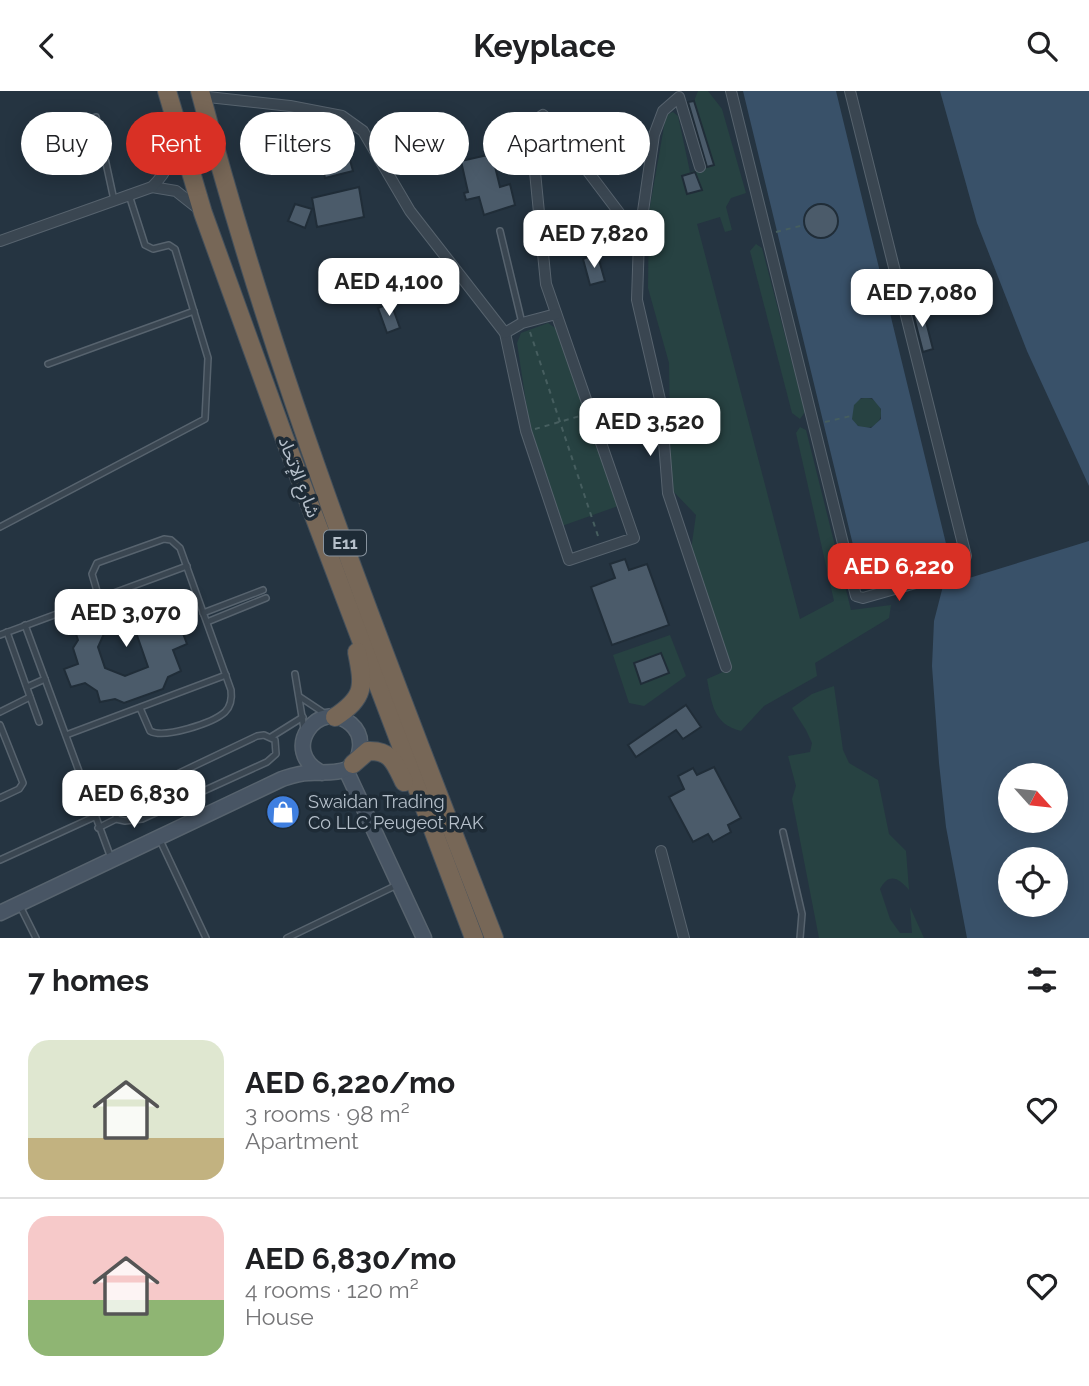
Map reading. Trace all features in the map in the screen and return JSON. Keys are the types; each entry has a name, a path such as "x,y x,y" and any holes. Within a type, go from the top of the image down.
{"highway":[{"name":"شارع الإتحاد","path":"167,91 174,112"},
{"name":"شارع الإتحاد","path":"205,93 213,142 266,319 361,589 494,938"},
{"name":"شارع الإتحاد","path":"192,175 203,213 345,598 474,938"},
{"path":"332,717 352,706 362,685 345,598"},
{"path":"350,767 368,751 389,754 453,884"}],"street":[{"path":"731,91 769,235 856,596 863,598 954,572 966,556 850,91"},
{"path":"205,93 342,116 363,131 410,212 505,333 526,431 569,560 634,538 546,284 531,131 537,117 543,115 556,129 639,239"},
{"path":"700,167 683,94 663,111 654,135 639,239 637,300 661,404 668,493 726,667"},
{"path":"152,187 161,175"},
{"path":"0,241 152,187 176,191 203,213"},
{"path":"505,333 524,322 556,314"},
{"path":"282,779 312,724 332,717 348,722 359,737 360,746 350,767 398,884 424,938"},
{"path":"303,743 309,764 323,773"},
{"path":"0,913 282,779 350,767"},
{"path":"661,851 684,938"}],"lane":[{"path":"108,175 114,201"},
{"path":"0,527 205,419 208,358 173,247 150,249 145,245 130,195"},
{"path":"500,231 524,322"},
{"path":"48,364 194,311"},
{"path":"99,598 93,582 97,563 164,538 180,548 232,696 229,707 219,716 163,735 150,731 140,709"},
{"path":"39,722 27,687 3,634 187,566"},
{"path":"203,613 262,590"},
{"path":"207,622 266,598"},
{"path":"25,625 111,860"},
{"path":"295,674 303,717 303,743"},
{"path":"66,735 226,675"},
{"path":"27,687 45,679"},
{"path":"0,712 30,697"},
{"path":"300,697 332,717"},
{"path":"116,819 117,808 129,797 257,736 271,737 303,717"},
{"path":"0,725 23,783 19,789 0,798"},
{"path":"98,828 116,819 142,819 267,762 277,749 271,737"},
{"path":"0,860 94,817"},
{"path":"783,832 802,914 800,938"},
{"path":"159,838 206,938"},
{"path":"287,938 398,884"},
{"path":"19,904 36,938"}],"path":[{"path":"769,235 804,225"},
{"path":"524,322 562,421 603,549"},
{"path":"526,431 591,412"},
{"path":"814,424 851,415"}],"green space":[{"path":"698,91 708,91 722,109 746,193 731,198 726,207 732,230 725,232 720,217 697,224 800,619 834,601 796,433 800,427 806,430 851,610 891,605 889,618 815,663 817,676 764,706 741,731 719,718 710,697 707,679 732,668 691,550 696,515 671,489 669,363 648,288 649,212 666,115 673,112 678,116 690,172 714,164 694,101"},
{"path":"756,244 762,248 805,412 800,419 792,413 750,251"},
{"path":"548,323 561,332 621,505 559,527 529,422 517,343 521,333"},
{"path":"866,398 877,402 881,413 877,424 866,428 855,424 851,413 855,402"},
{"path":"670,635 686,676 644,706 629,703 613,655"},
{"path":"834,686 843,750 849,763 878,780 889,834 906,851 909,890 902,882 894,879 887,880 880,889 890,919 900,933 912,933 910,907 924,938 819,938 792,799 796,786 788,756 810,752 812,743 792,708 812,694"}],"water":[{"path":"743,91 836,91 950,560 940,568 876,586 867,588 862,582","holes":["819,204 833,210 838,220 835,230 821,238 810,235 804,222 809,209","861,398 872,398 881,409 881,419 871,428 858,426 852,419 854,405"]},
{"path":"940,91 1089,91 1089,486 1027,351 977,223"},
{"path":"1089,541 1089,938 967,938 946,827 939,763 932,666 934,621 943,586"}],"building":[{"path":"694,101 714,165 707,167 688,102"},
{"path":"483,156 483,175 497,175 500,187 510,184 515,205 484,215 479,197 466,200 464,193 468,192 464,175 469,175 469,159"},
{"path":"695,172 702,190 687,194 682,176"},
{"path":"359,187 364,217 317,227 312,198"},
{"path":"295,204 312,209 305,228 288,221"},
{"path":"821,204 833,209 838,221 833,233 821,238 809,233 804,221 809,209"},
{"path":"597,253 605,281 590,285 583,259"},
{"path":"391,303 400,328 387,333 378,308"},
{"path":"922,306 933,349 923,352 912,309"},
{"path":"625,559 629,570 647,564 669,625 612,645 591,587 615,578 610,564"},
{"path":"152,593 159,610 172,605 187,644 173,650 181,671 168,677 163,689 124,703 115,699 100,702 97,691 85,683 71,687 64,669 78,664 73,648 78,640 72,622 88,616 92,609 110,600 130,595 136,599","holes":["131,618 148,667 125,676 105,668 98,647 107,627"]},
{"path":"661,653 669,673 641,684 634,663"},
{"path":"686,705 701,727 683,739 676,730 636,757 628,745"},
{"path":"714,767 741,818 728,825 731,832 713,842 708,834 693,842 669,797 684,789 678,776 693,768 697,775"}],"place":[{"name":"Swaidan Trading Co LLC Peugeot RAK","path":"283,812"}]}
